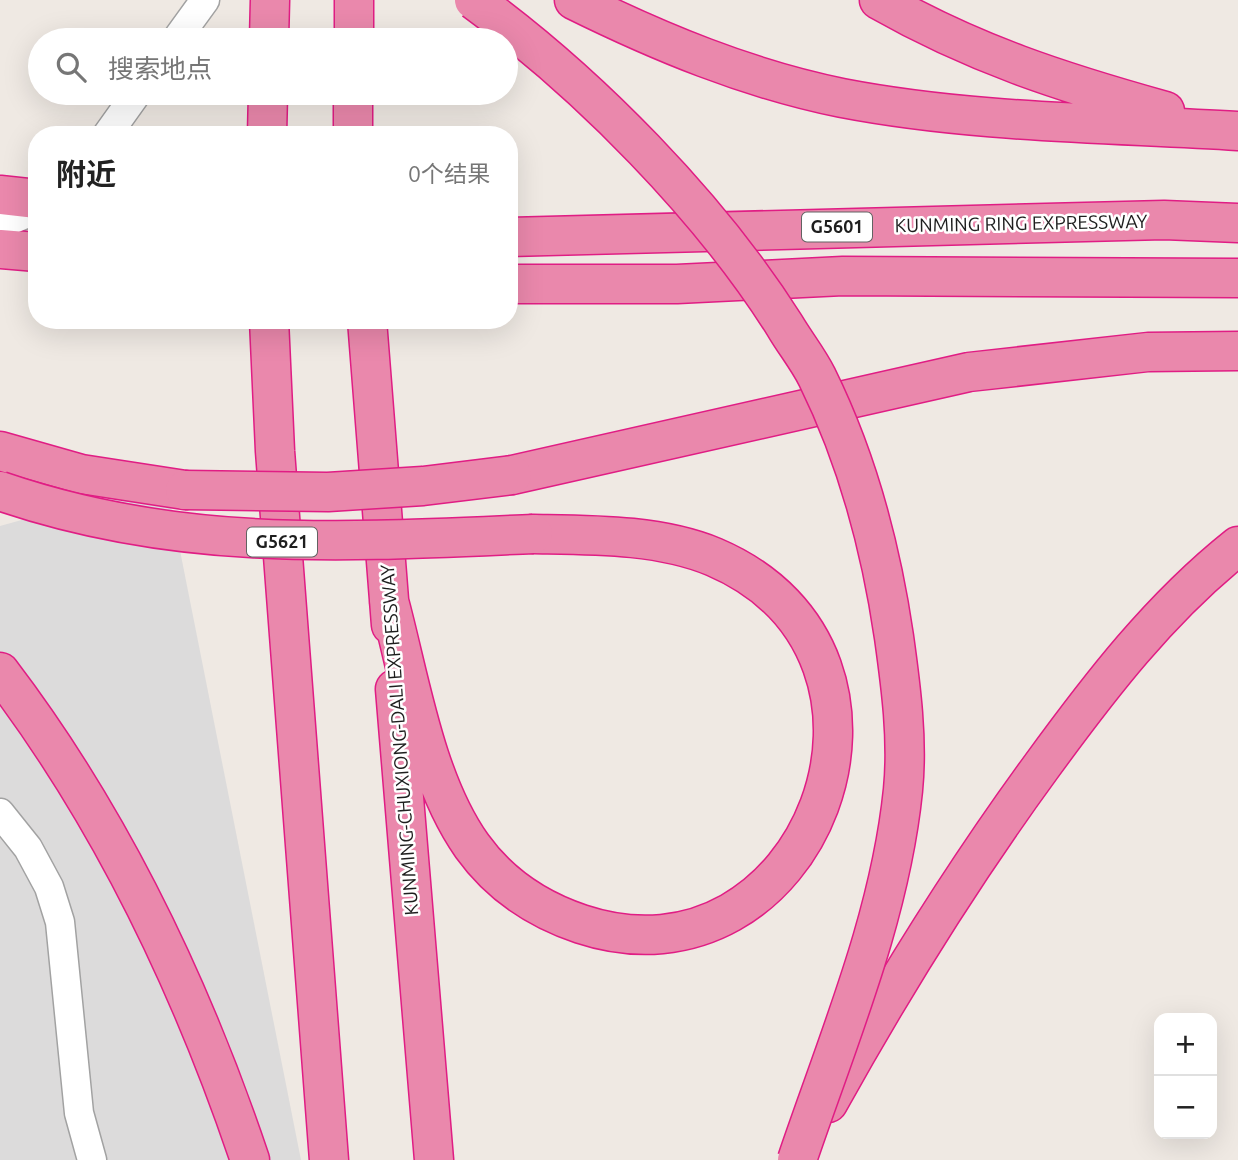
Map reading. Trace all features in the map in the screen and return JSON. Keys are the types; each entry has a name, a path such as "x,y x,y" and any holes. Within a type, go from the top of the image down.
{"highway":[{"path":"269,28 270,0"},
{"path":"354,0 354,28"},
{"path":"474,0 507,28"},
{"path":"574,0 660,42 760,76 840,97 939,113 1238,131"},
{"path":"879,0 960,43 1055,80 1238,131"},
{"path":"518,37 574,84 711,223 766,296 816,375 857,473 886,578 902,694 903,788 883,907 797,1160"},
{"path":"268,105 268,126"},
{"path":"353,105 353,126"},
{"path":"0,195 28,198"},
{"name":"KUNMING RING EXPRESSWAY","path":"518,237 1164,220 1238,223"},
{"path":"0,249 28,251"},
{"path":"518,284 677,284 842,276 1238,278"},
{"name":"G5621","path":"269,329 275,450 324,1122 329,1160"},
{"name":"KUNMING-CHUXIONG-DALI EXPRESSWAY","path":"368,329 389,601 410,733 428,1114 434,1160"},
{"path":"0,451 81,474 185,490 328,492 423,486 512,475 969,372 1148,352 1238,351"},
{"path":"0,491 70,513 158,530 239,540 600,535 687,548 735,567 776,597 808,638 828,684 833,710 830,779 813,823 772,879 755,895 716,919 672,933 625,934 602,930 540,908 515,892 493,872 457,821 410,733"},
{"path":"797,1160 894,983 993,833 1091,698 1128,653 1202,574 1238,545"},
{"path":"0,672 75,779 154,922 189,996 250,1160"}],"street":[{"path":"185,28 205,0"},
{"path":"113,126 128,105"},
{"path":"0,225 28,213"},
{"path":"0,813 28,848 49,887 60,922 79,1113 92,1160"}],"shaded area":[{"path":"166,480 301,1160 0,1160 0,526"}]}
